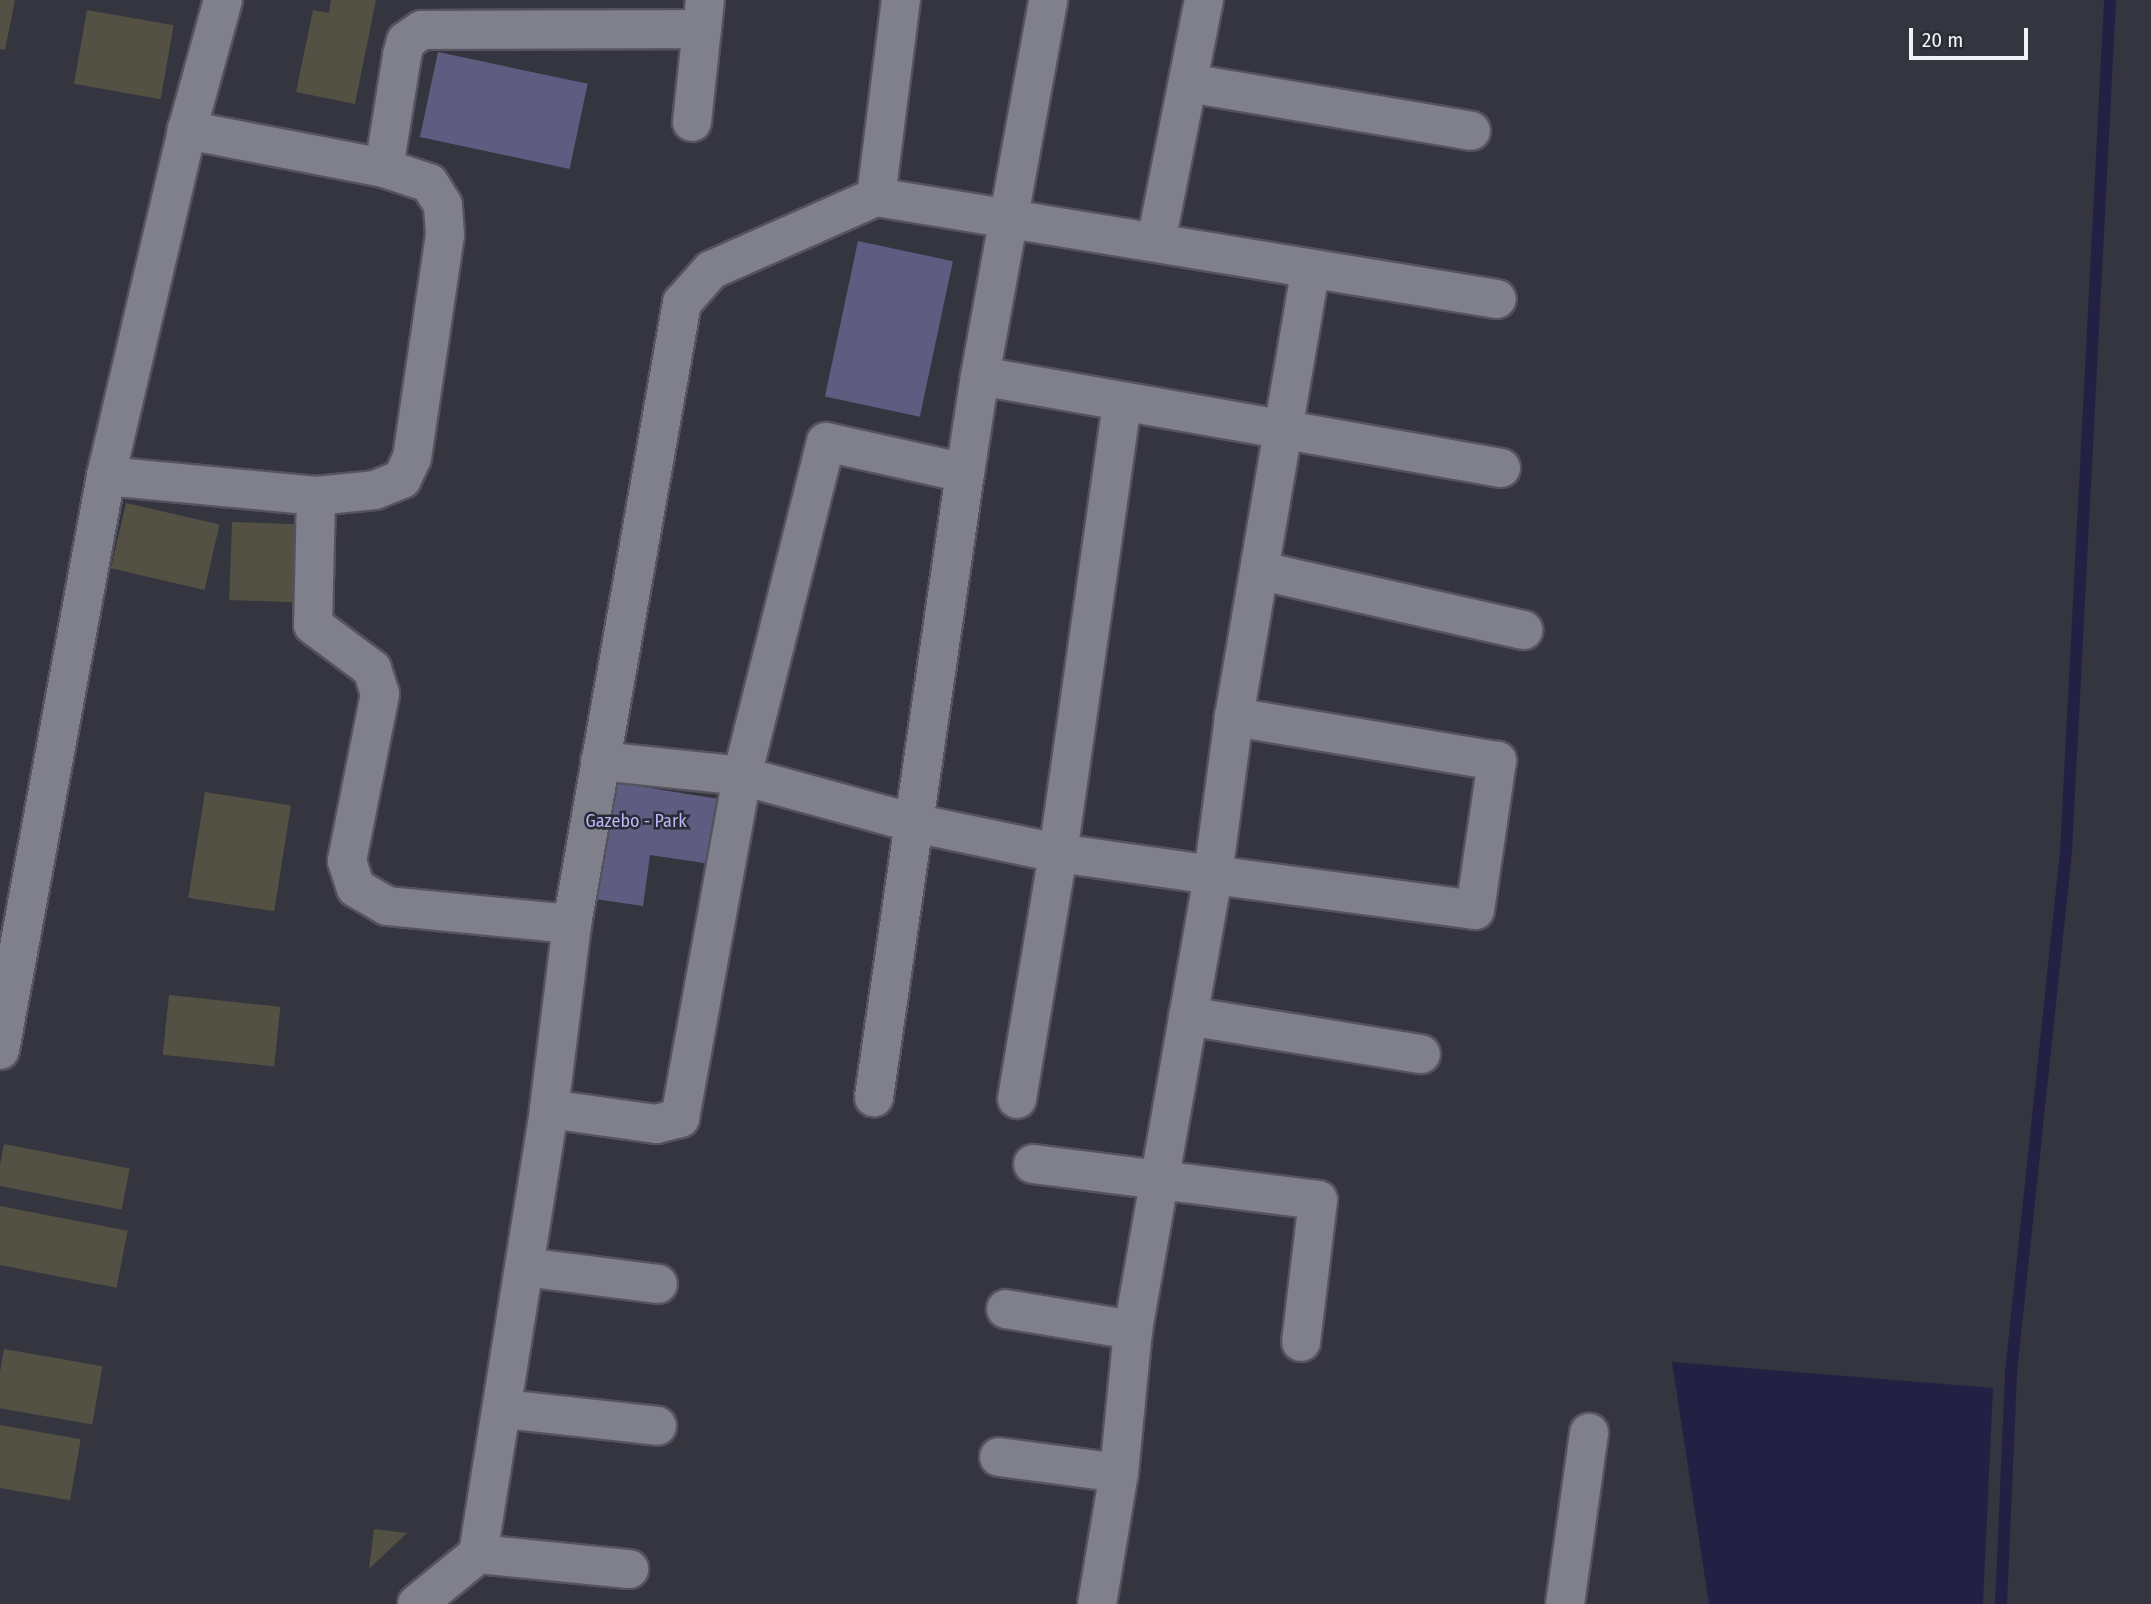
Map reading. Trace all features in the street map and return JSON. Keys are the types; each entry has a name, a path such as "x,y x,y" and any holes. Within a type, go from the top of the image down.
{"street":[{"path":"0,1050 106,477 187,130 223,0"},
{"path":"876,197 901,0"},
{"path":"874,1097 979,376 1005,217 1048,0"},
{"path":"1156,242 1204,0"},
{"path":"384,168 406,41 422,30 507,14 704,14 692,122"},
{"path":"1188,83 1471,131"},
{"path":"106,477 316,496 375,490 402,479 412,458 445,236 443,205 429,183 384,168 187,130"},
{"path":"417,1604 478,1554 504,1409 549,1109 572,924 682,303 711,270 876,197 1156,242 1310,271 1497,299"},
{"path":"1097,1604 1119,1473 1133,1331 1162,1179 1213,875 1234,717 1286,430 1310,271"},
{"path":"979,376 1122,404 1501,468"},
{"path":"1017,1099 1058,853 1122,404"},
{"path":"549,1109 656,1124 680,1118 742,776 827,442 965,472"},
{"path":"316,496 313,625 372,669 380,694 347,861 356,888 387,906 572,924"},
{"path":"1261,571 1523,630"},
{"path":"600,761 742,776 914,824 1058,853 1475,910 1497,761 1234,717"},
{"path":"1188,1016 1421,1054"},
{"path":"1033,1164 1318,1200 1301,1342"},
{"path":"525,1267 658,1284"},
{"path":"1006,1309 1133,1331"},
{"path":"504,1409 657,1426"},
{"path":"1565,1604 1588,1433"},
{"path":"999,1457 1119,1473"},
{"path":"478,1554 629,1569"}],"green space":[{"path":"438,52 588,84 570,169 420,137"},
{"path":"858,241 953,261 920,417 825,397"},
{"name":"Gazebo - Park","path":"606,781 725,800 711,864 650,855 643,906 588,898"}],"shaded area":[{"path":"1672,1362 1993,1388 1983,1604 1709,1604"}],"building":[{"path":"0,0 15,0 5,50 0,49"},
{"path":"331,0 376,0 355,104 296,92 313,10 329,13"},
{"path":"87,10 174,25 161,99 74,84"},
{"path":"126,503 220,525 204,590 111,568"},
{"path":"232,522 304,525 301,602 229,600"},
{"path":"205,792 291,806 274,911 188,898"},
{"path":"169,995 280,1007 274,1066 163,1055"},
{"path":"4,1144 130,1168 122,1210 0,1186"},
{"path":"0,1206 128,1231 117,1288 0,1265"},
{"path":"4,1349 102,1366 92,1424 0,1408 0,1372"},
{"path":"0,1425 81,1439 70,1500 0,1488"},
{"path":"374,1529 407,1533 369,1569"}],"waterway":[{"path":"2001,1604 2011,1372 2066,852 2110,0"}]}
